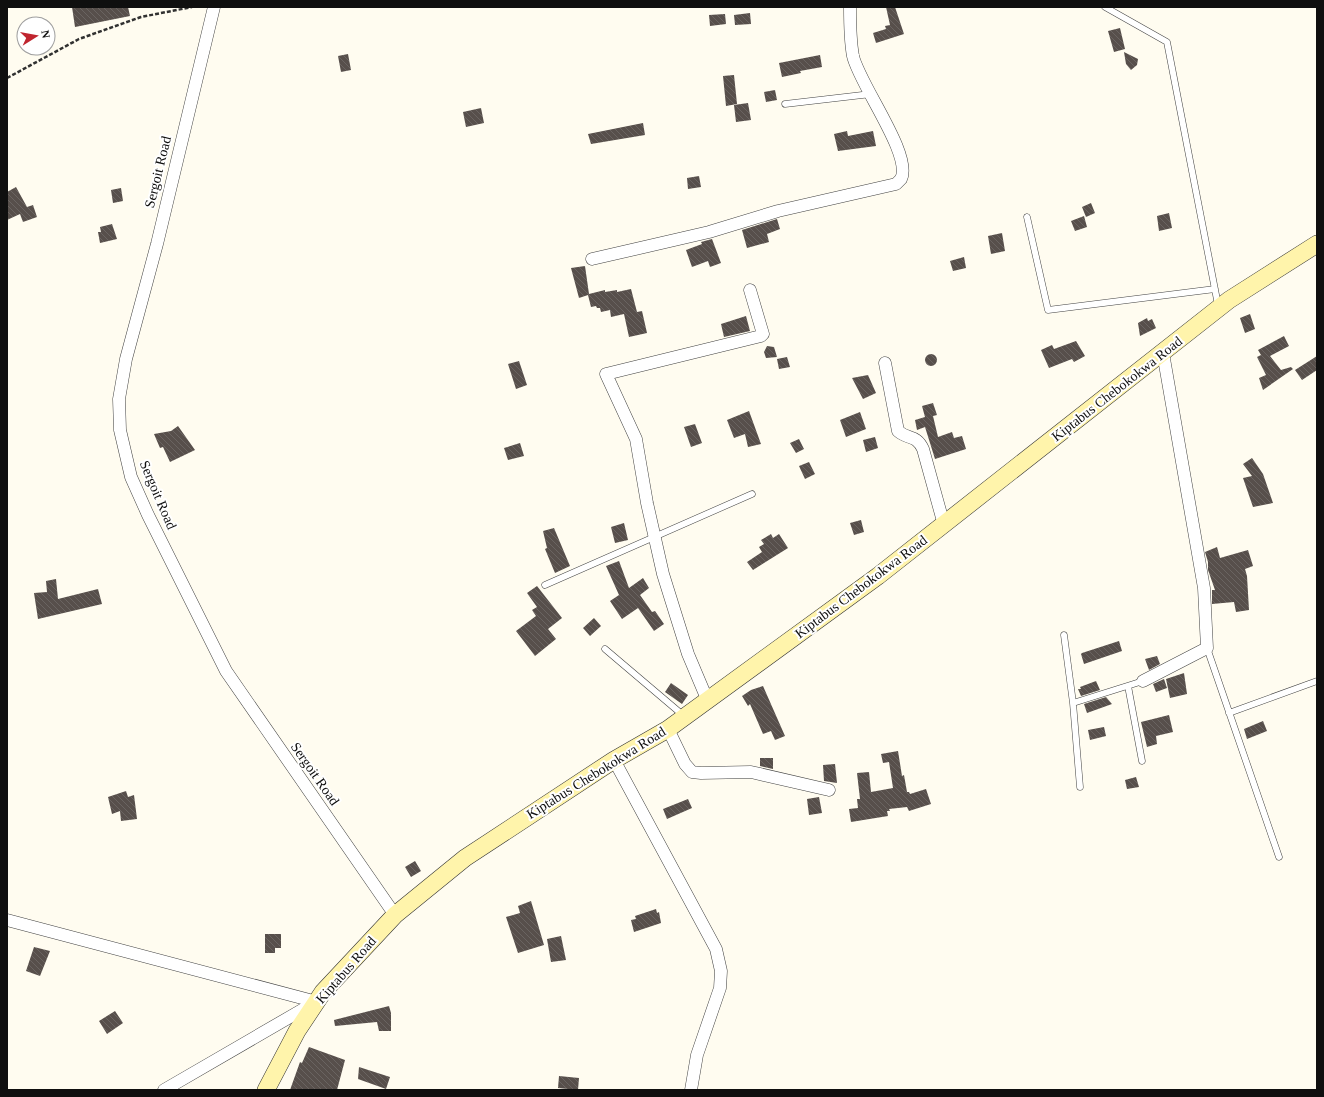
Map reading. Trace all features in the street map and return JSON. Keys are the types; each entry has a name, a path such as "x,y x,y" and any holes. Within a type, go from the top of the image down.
{"street":[{"name":"Sergoit Road","path":"214,7 157,244 126,359 119,399 120,430 131,477 148,515 226,671 395,915"},
{"path":"592,259 709,232 778,211 896,184 903,176 904,165 853,57 850,7"},
{"name":"Kiptabus Chebokokwa Road","path":"395,915 465,858 614,760 668,728 878,576 1219,308 1317,244"},
{"path":"707,699 688,654 663,574 636,439 606,374 761,336 763,334 750,290"},
{"path":"1143,682 1207,648 1204,588 1163,353"},
{"path":"885,363 898,431 902,434 915,438 919,441 923,449 944,525"},
{"path":"668,728 685,764 692,772 751,772 829,790"},
{"path":"614,760 716,949 721,970 720,988 697,1055 691,1090"},
{"name":"Kiptabus Road","path":"266,1090 297,1031 323,992 395,915"},
{"path":"7,920 317,1002"},
{"path":"164,1090 317,1002"}],"lane":[{"path":"1105,7 1167,42 1219,308"},
{"path":"785,104 871,94"},
{"path":"1027,217 1048,310 1215,289"},
{"path":"545,585 655,538 752,494"},
{"path":"1064,635 1073,702 1080,787"},
{"path":"1207,648 1279,857"},
{"path":"605,649 684,716"},
{"path":"1229,713 1317,681"},
{"path":"1073,702 1143,682"},
{"path":"1128,686 1142,761"}],"path":[{"path":"7,78 78,40 141,17 192,7"}],"building":[{"path":"72,7 128,7 130,16 75,27"},
{"path":"886,7 895,7 904,34 876,43 873,33 886,29 885,26 890,25"},
{"path":"750,13 751,24 735,25 734,15"},
{"path":"725,14 726,24 710,26 709,15"},
{"path":"1120,28 1125,49 1114,52 1108,31"},
{"path":"1124,52 1138,59 1137,65 1131,70 1126,64"},
{"path":"348,54 351,70 341,72 338,56"},
{"path":"820,55 822,67 800,71 801,73 782,77 779,63"},
{"path":"734,75 737,104 726,106 723,76"},
{"path":"775,90 777,100 766,102 764,92"},
{"path":"748,103 751,120 736,122 734,105"},
{"path":"481,108 484,123 466,127 463,112"},
{"path":"643,123 645,135 591,144 588,134"},
{"path":"847,131 848,136 873,131 876,146 838,151 834,134"},
{"path":"699,176 701,187 688,189 687,178"},
{"path":"16,187 27,207 33,205 37,217 23,222 20,214 7,220 7,192"},
{"path":"121,188 123,201 113,203 111,190"},
{"path":"1091,203 1095,213 1086,217 1082,207"},
{"path":"1169,213 1172,228 1159,231 1157,216"},
{"path":"1084,216 1087,227 1075,231 1071,221"},
{"path":"777,219 780,229 767,234 769,242 747,248 742,230"},
{"path":"112,224 117,239 100,243 98,232 101,232 100,227"},
{"path":"1002,233 1005,251 991,254 988,236"},
{"path":"712,239 721,263 710,267 708,261 692,267 686,250 702,244 701,242"},
{"path":"964,257 966,268 953,271 950,261"},
{"path":"585,266 589,294 605,290 605,292 617,290 617,292 631,289 637,312 642,311 647,333 629,337 624,314 611,317 610,310 601,312 600,308 597,308 596,306 591,307 588,295 579,298 571,268"},
{"path":"1250,314 1255,329 1245,333 1240,318"},
{"path":"746,316 750,331 724,337 721,324"},
{"path":"1147,318 1148,321 1152,319 1156,328 1140,336 1138,323"},
{"path":"1284,336 1289,346 1270,356 1281,370 1291,367 1293,369 1263,390 1259,378 1266,375 1257,357 1261,355 1258,350"},
{"path":"1076,341 1085,356 1074,362 1072,359 1049,368 1041,350 1052,345 1054,349"},
{"path":"767,346 774,347 777,357 766,358 764,352"},
{"path":"929,354 933,354 937,360 933,366 929,366 925,362 925,358"},
{"path":"1317,356 1317,370 1302,380 1295,370"},
{"path":"787,357 790,367 779,369 777,359"},
{"path":"519,361 527,385 516,389 508,364"},
{"path":"868,375 876,393 863,399 852,378"},
{"path":"933,403 937,415 933,416 938,437 952,432 954,438 962,436 966,449 935,459 925,427 917,430 915,420 925,417 922,406"},
{"path":"749,411 761,444 748,447 745,434 734,438 727,420"},
{"path":"860,412 866,429 846,437 840,420"},
{"path":"695,424 702,443 691,447 684,427"},
{"path":"178,426 195,450 170,462 163,447 160,448 154,434 171,431"},
{"path":"875,437 878,448 866,452 863,440"},
{"path":"799,439 804,449 796,453 790,443"},
{"path":"520,443 524,456 508,460 504,448"},
{"path":"1252,458 1263,474 1273,503 1253,507 1243,478 1252,476 1243,464"},
{"path":"809,462 815,474 805,479 799,466"},
{"path":"861,520 864,532 854,535 850,523"},
{"path":"624,523 628,540 615,543 611,527"},
{"path":"554,528 570,566 555,573 545,549 547,548 543,531"},
{"path":"771,534 773,538 779,534 788,548 753,570 747,562 762,552 759,547 764,544 761,540"},
{"path":"1217,547 1220,558 1248,550 1253,566 1245,569 1247,576 1249,610 1236,612 1234,602 1212,604 1212,590 1215,590 1208,570 1208,562 1205,552"},
{"path":"619,561 629,588 643,578 649,588 640,595 652,612 655,611 664,624 654,631 638,608 622,619 610,601 619,595 606,566"},
{"path":"56,579 58,599 98,589 102,604 38,619 34,593 47,592 46,581"},
{"path":"537,586 562,618 548,629 556,639 535,656 516,631 536,616 532,610 537,607 527,593"},
{"path":"594,618 601,626 590,636 583,628"},
{"path":"1119,641 1122,651 1084,664 1082,653"},
{"path":"1157,656 1160,664 1149,670 1145,659"},
{"path":"1184,673 1187,694 1170,698 1166,679"},
{"path":"1164,679 1167,688 1156,692 1153,684"},
{"path":"1096,681 1100,690 1081,696 1078,689 1081,689 1080,687"},
{"path":"671,683 688,695 682,704 665,692"},
{"path":"763,686 785,736 775,740 771,731 763,734 750,704 748,706 742,696 751,690"},
{"path":"1106,697 1112,704 1087,713 1084,704"},
{"path":"1169,715 1173,732 1156,736 1157,744 1147,747 1141,722"},
{"path":"1263,721 1267,731 1247,739 1244,729"},
{"path":"1104,727 1106,736 1090,740 1088,730"},
{"path":"898,751 902,776 904,775 907,792 910,794 926,789 931,804 909,811 907,807 889,809 890,811 887,811 888,816 851,822 849,809 858,808 857,799 860,799 857,773 869,772 871,792 893,788 889,762 883,763 881,754"},
{"path":"760,758 773,758 773,769 760,766"},
{"path":"835,764 837,783 824,781 823,765"},
{"path":"1136,777 1139,787 1127,789 1125,780"},
{"path":"126,791 128,797 134,795 137,819 121,821 120,811 112,814 108,797"},
{"path":"819,797 822,813 809,815 807,799"},
{"path":"688,799 692,808 667,819 663,809"},
{"path":"415,861 421,871 411,877 405,867"},
{"path":"531,901 544,945 518,953 506,917 520,913 518,906"},
{"path":"656,909 657,913 659,912 661,923 634,932 631,920 636,919 635,916"},
{"path":"265,934 281,934 281,948 275,948 275,953 265,953"},
{"path":"561,936 566,960 551,962 547,939"},
{"path":"34,947 50,951 40,976 26,971"},
{"path":"389,1006 391,1013 391,1031 379,1031 377,1022 335,1026 334,1020"},
{"path":"115,1011 123,1023 107,1034 99,1021"},
{"path":"309,1047 345,1060 337,1090 290,1090 300,1062 302,1063"},
{"path":"359,1067 390,1077 386,1089 358,1079"},
{"path":"559,1076 579,1078 578,1090 558,1088"}]}
